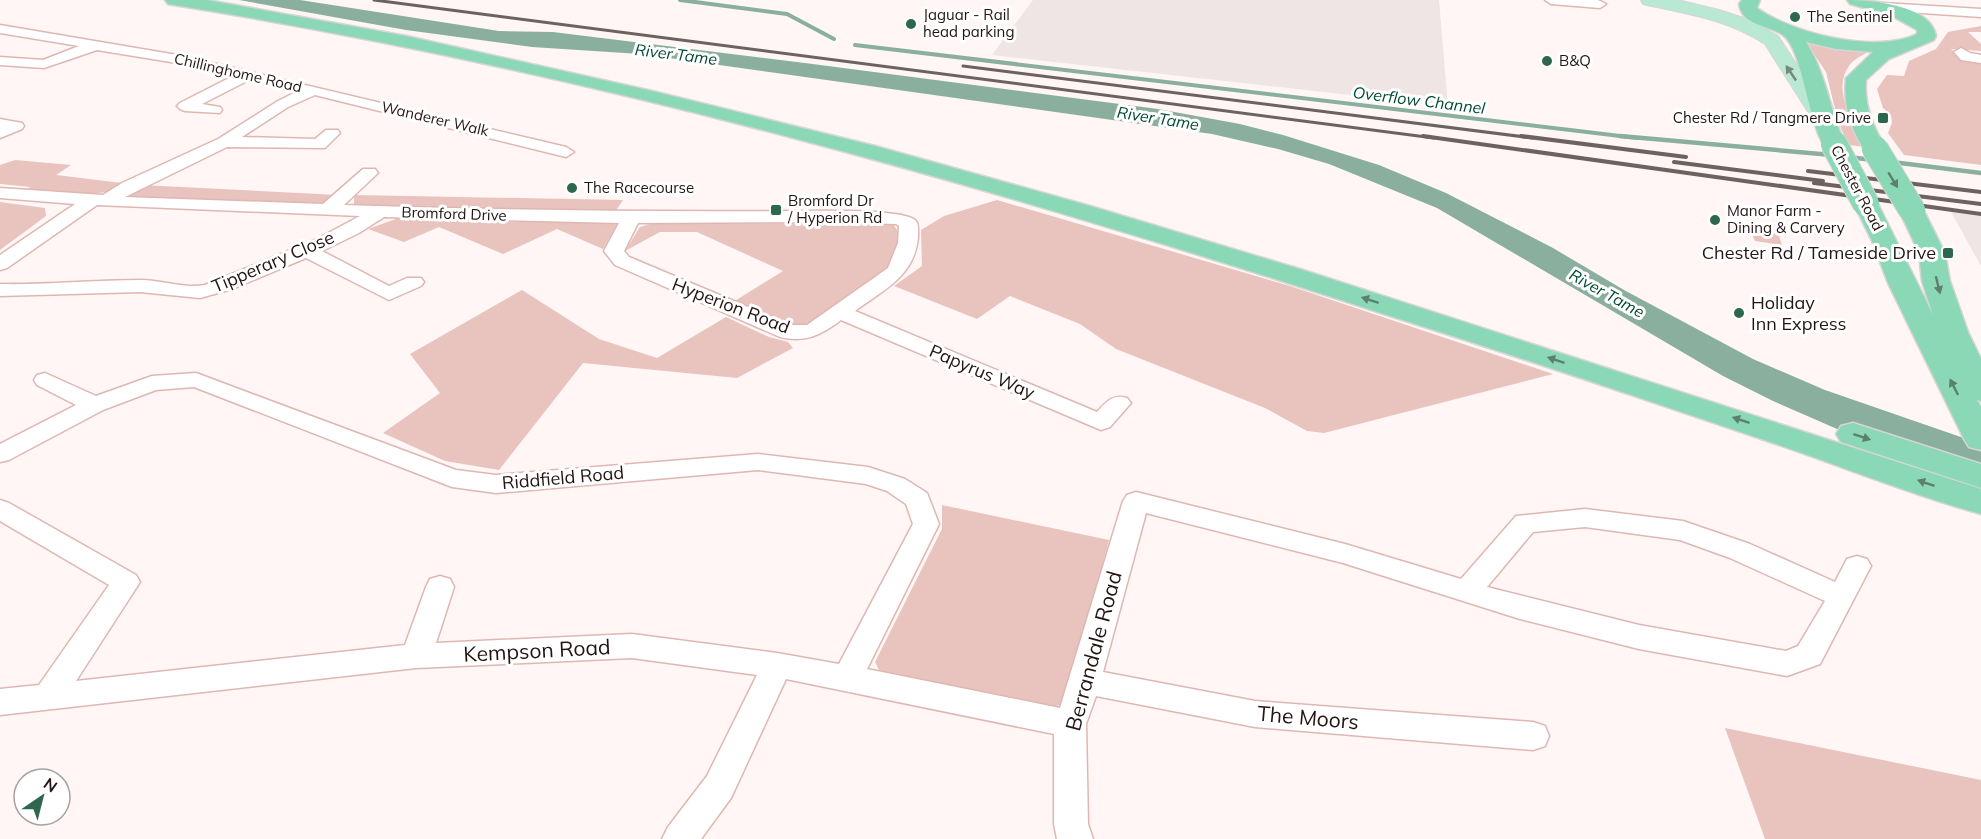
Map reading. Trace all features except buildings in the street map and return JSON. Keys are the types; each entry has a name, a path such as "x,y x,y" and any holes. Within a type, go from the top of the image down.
{"highway":[{"path":"174,0 296,19 458,52 769,125 960,176 1250,261 1771,429 1981,502"},
{"path":"246,0 443,36 638,79 979,164 1255,243 1780,410 1981,477"},
{"path":"1751,0 1748,4 1749,10 1759,19 1790,32 1839,43 1898,47 1921,41 1927,36 1926,29 1889,3 1856,0"},
{"name":"Chester Road","path":"1790,32 1807,59 1824,122 1834,144 1885,241 1902,283 1981,439"},
{"name":"Chester Road","path":"1898,47 1882,55 1856,78 1853,96 1858,118 1912,210 1932,253 1936,281 1953,332 1981,392"}],"main road":[{"path":"1649,0 1717,15 1772,40 1824,122"},
{"path":"1672,0 1759,19"}],"street":[{"path":"1551,0 1600,4"},
{"path":"1911,0 1981,4"},
{"path":"1889,3 1933,10 1981,13"},
{"path":"1926,29 1946,22 1981,21"},
{"name":"Chillinghome Road","path":"0,28 183,60 313,90"},
{"path":"44,64 98,44"},
{"path":"1961,52 1966,57 1981,59"},
{"path":"3,57 65,66"},
{"path":"214,110 185,106 247,75"},
{"name":"Chillinghome Road","path":"0,264 99,201 224,142 283,104 313,90"},
{"name":"Wanderer Walk","path":"313,90 564,147"},
{"path":"0,124 16,126 0,133"},
{"path":"224,142 319,144 332,133"},
{"path":"327,210 369,173"},
{"name":"Bromford Drive","path":"0,194 99,201 379,212 631,218 831,216 900,219 908,223"},
{"name":"Tipperary Close","path":"0,290 39,292 162,286 186,293 217,288 362,224 379,212"},
{"name":"Hyperion Road","path":"631,218 614,251 622,261 788,332 812,331 896,272 904,259 908,223"},
{"path":"306,250 389,294 414,282"},
{"name":"Papyrus Way","path":"840,312 1101,422 1119,403"},
{"name":"Riddfield Road","path":"0,454 94,405 152,383 196,380 452,478 496,484 758,462 868,476 896,485 918,499 926,524 847,678"},
{"path":"45,381 94,405"},
{"name":"Berrandale Road","path":"1075,839 1071,824 1070,724 1085,681 1136,501 1345,554 1466,592"},
{"path":"0,509 126,582 49,696"},
{"path":"1842,597 1740,551 1683,531 1585,518 1525,523 1466,592 1520,608 1639,637 1787,664 1809,655 1842,597 1857,566"},
{"path":"416,656 440,587"},
{"name":"Kempson Road","path":"0,702 416,656 632,646 777,665 1070,724"},
{"path":"680,839 719,787 777,665"},
{"name":"The Moors","path":"1085,681 1255,714 1533,736"}],"shaded area":[{"path":"1033,0 1439,0 1448,106 992,55"},
{"path":"1981,26 1981,32 1968,32 1981,44 1981,51 1951,49 1964,60 1981,62 1981,165 1904,155 1888,133 1892,123 1891,115 1883,108 1877,89 1887,75 1904,76 1909,61 1936,49 1948,32"},
{"path":"1806,42 1872,50 1851,63 1844,76 1843,86 1851,118 1866,147 1848,145 1838,121 1826,72"},
{"path":"15,160 71,165 56,175 122,183 106,192 92,194 26,190 30,187 0,184 0,165"},
{"path":"142,185 338,195 329,201 311,206 131,197 131,192"},
{"path":"354,195 623,200 615,212 357,207 354,205"},
{"path":"997,200 1290,286 1553,374 1324,433 1307,431 1265,408 1116,349 1080,324 1010,296 977,319 894,286 922,266 921,230 944,216"},
{"path":"0,202 45,208 46,216 0,250"},
{"path":"1951,212 1981,216 1981,266"},
{"path":"404,216 469,222 608,222 617,225 603,249 557,229 503,254 439,227 404,242 368,229"},
{"path":"660,221 665,223 884,224 894,225 901,237 896,261 870,283 810,323 795,326 786,325 733,302 783,271 697,232 660,232 625,251 640,227"},
{"path":"1747,224 1762,226 1763,231 1778,233 1782,245 1755,241"},
{"path":"522,290 599,339 657,358 726,317 769,337 788,342 793,348 737,378 583,363 499,470 445,461 383,433 440,393 410,354"},
{"path":"942,505 1109,540 1066,703 1044,710 882,676 875,662 942,529"},
{"path":"1725,728 1981,780 1981,839 1765,839"}],"water":[{"name":"River Tame","path":"239,0 300,0 499,31 553,32 805,63 1158,109 1240,124 1283,135 1379,165 1446,193 1553,248 1624,290 1753,359 1825,390 1981,444 1981,487 1860,439 1773,401 1723,376 1437,208 1329,164 1278,149 1212,134 640,54 532,47 406,30"}],"waterway":[{"name":"Overflow Channel","path":"680,0 787,14 834,39"},
{"name":"Overflow Channel","path":"855,45 1621,136"},
{"name":"Overflow Channel","path":"1621,136 1832,155"},
{"name":"Overflow Channel","path":"1621,136 1637,138"},
{"name":"Overflow Channel","path":"1848,157 1873,160"},
{"name":"Overflow Channel","path":"1892,162 1981,173"}],"railway":[{"path":"374,0 1434,138"},
{"path":"963,66 1533,138"},
{"path":"1423,136 1981,214"},
{"path":"1521,136 1686,157"},
{"path":"1674,162 1823,181"},
{"path":"1808,171 1981,192"},
{"path":"1814,183 1981,204"}],"place":[{"name":"The Sentinel","path":"1795,17"},
{"name":"Jaguar - Rail head parking","path":"911,24"},
{"name":"B&Q","path":"1547,61"},
{"name":"Chester Rd / Tangmere Drive","path":"1883,118"},
{"name":"The Racecourse","path":"572,188"},
{"name":"Bromford Dr / Hyperion Rd","path":"776,210"},
{"name":"Manor Farm - Dining & Carvery","path":"1715,220"},
{"name":"Chester Rd / Tameside Drive","path":"1948,253"},
{"name":"Holiday Inn Express","path":"1739,313"}]}
